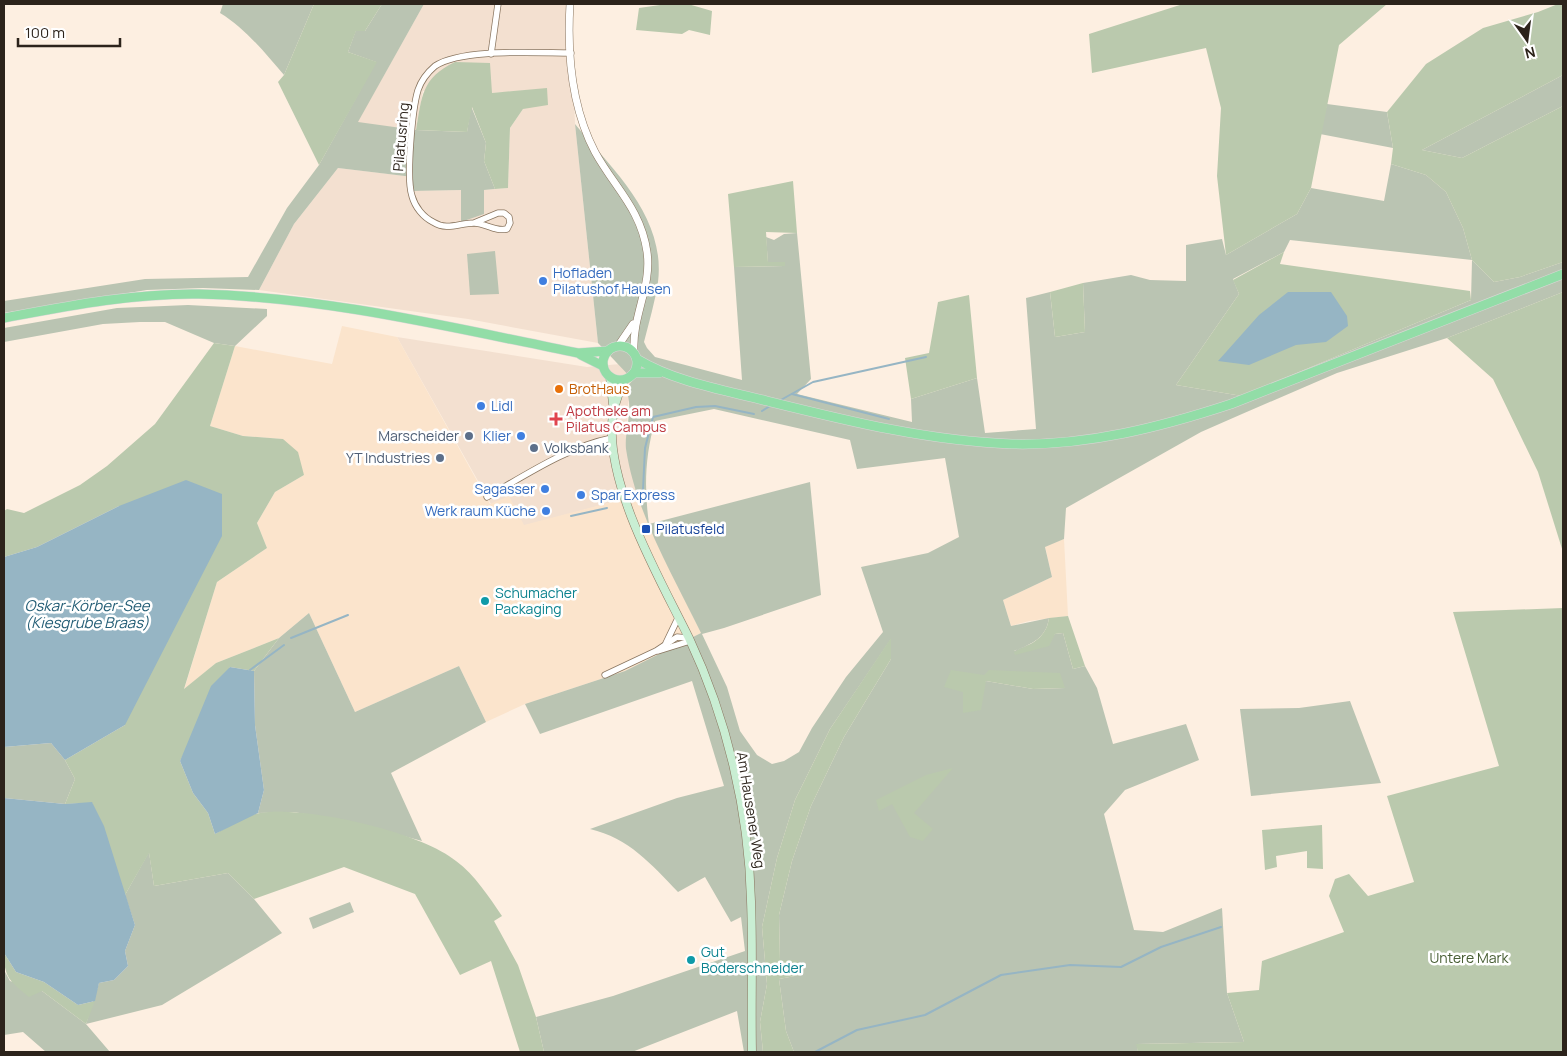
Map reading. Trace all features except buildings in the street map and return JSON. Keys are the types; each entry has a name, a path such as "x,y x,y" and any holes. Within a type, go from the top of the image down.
{"main road":[{"path":"578,354 608,351 618,346 624,346 635,356 667,373 854,423 927,437 1014,444 1086,440 1178,422 1231,404 1563,274"},
{"path":"4,318 118,299 141,297 235,296 310,304 460,328 578,354 603,366 610,376 614,409"},
{"path":"603,366 603,361 608,351"},
{"path":"634,373 635,356"},
{"path":"614,409 624,380 634,373 667,373"},
{"path":"610,376 624,380"},
{"name":"Am Hausener Weg","path":"614,409 612,438 618,472 630,511 689,640 719,717 738,787 752,900 752,1052"}],"street":[{"path":"491,54 498,4"},
{"path":"570,4 571,53 576,99 595,152 625,195 640,222 647,252 647,279 635,321 635,356"},
{"name":"Pilatusring","path":"474,223 501,230 507,229 510,223 509,217 504,213 498,213 461,226 441,225 422,215 415,205 410,185 412,130 418,91 422,80 435,66 454,59 491,54 571,53"},
{"path":"618,346 635,321"},
{"path":"487,497 558,458 612,438"},
{"path":"665,644 678,618"},
{"path":"656,651 676,638 689,640"},
{"path":"605,675 656,651 689,640"}],"shaded area":[{"path":"424,4 571,4 575,124 598,343 468,319 259,290 294,224 338,168 414,177 413,191 461,190 461,222 484,190 508,188 510,128 523,109 547,89 492,93 423,91 416,130 357,123"},
{"name":"Pilatusfeld","path":"342,326 397,337 490,504 509,496 524,525 639,495 649,524 701,633 625,671 525,704 486,722 459,666 355,712 309,613 279,638 216,663 184,690 217,582 267,548 257,523 275,492 304,475 283,439 243,436 210,426 235,346 332,364"},
{"path":"397,337 587,367 620,364 633,380 628,405 626,448 639,495 524,526 491,504"},
{"path":"1064,539 1068,616 1029,621 1011,626 1003,600 1052,577 1045,546"}],"green space":[{"path":"223,4 314,4 284,75 246,33 220,13"},
{"path":"314,4 382,4 365,31 356,31 348,52 377,62 319,165 278,82 284,75"},
{"path":"382,4 424,4 358,122 416,130 467,132 471,106 486,143 484,161 495,189 484,190 484,214 461,222 461,190 412,191 413,177 338,168 294,224 259,290 203,288 147,290 4,313 4,301 145,279 248,277 287,208 319,165 376,62 348,52 356,30 365,31"},
{"path":"667,4 688,4 712,11 710,35 689,30 682,34 636,30 639,8"},
{"path":"1183,4 1387,4 1339,45 1311,188 1297,214 1226,255 1217,176 1221,108 1206,48 1092,73 1089,34"},
{"path":"1558,4 1563,4 1563,75 1422,150 1462,158 1563,106 1563,262 1520,277 1494,282 1472,260 1463,228 1446,192 1426,175 1391,164 1393,148 1387,112 1426,64 1483,28 1538,12"},
{"path":"455,62 490,63 492,93 547,88 548,105 523,109 510,128 508,188 495,189 484,161 486,143 472,107 467,132 416,130 422,98 429,82 444,68"},
{"path":"1563,75 1563,106 1462,158 1422,150"},
{"path":"1327,104 1387,112 1393,148 1320,134"},
{"path":"575,124 634,196 654,236 658,258 658,282 644,342 655,357 742,380 734,267 784,266 784,262 768,263 766,237 774,240 784,234 797,233 811,379 797,394 912,422 911,399 977,378 985,433 1036,429 1026,298 1050,292 1055,337 1085,332 1083,283 1131,275 1150,280 1186,281 1186,245 1222,239 1226,255 1297,214 1311,188 1384,201 1391,164 1426,175 1446,192 1463,228 1472,260 1494,282 1520,277 1563,262 1563,292 1447,338 1337,373 1242,414 1201,432 1066,508 1064,539 1045,547 1052,577 1003,600 1011,626 1049,618 1045,631 1041,636 1022,648 1055,634 1063,633 1073,669 1085,666 1097,688 1113,744 1186,724 1199,760 1125,790 1104,814 1134,930 1163,932 1222,908 1227,993 1244,1042 1137,1044 1138,1052 794,1052 786,1031 779,979 800,975 797,960 780,960 779,915 792,861 811,806 844,737 891,659 891,639 830,729 795,800 777,858 762,927 767,984 760,1022 763,1052 744,1052 737,1011 632,1052 544,1052 536,1017 613,996 745,951 741,917 731,922 705,877 678,892 638,853 604,833 590,829 677,798 724,786 692,681 540,734 525,704 625,671 701,633 657,544 638,497 631,473 626,449 629,402 625,389 633,380 598,343","holes":["1290,240 1472,260 1471,300 1242,396 1176,385 1239,294 1233,279 1284,252","714,409 850,440 857,469 945,458 959,537 928,553 861,567 883,632 846,677 812,728 799,752 784,761 772,764 757,755 740,731 727,687 702,634 821,595 810,482 649,524 646,472 655,421","984,675 1065,688 1033,689 986,681 963,712 963,691"]},
{"path":"793,181 797,233 766,232 768,262 785,262 785,266 734,267 728,194"},
{"path":"495,251 499,294 470,295 467,254"},
{"path":"1284,252 1280,264 1470,291 1471,300 1242,396 1176,385 1239,294 1233,280"},
{"path":"1083,283 1085,332 1055,337 1050,292"},
{"path":"1563,292 1563,552 1538,472 1493,379 1447,338"},
{"path":"969,295 977,378 911,399 905,358 929,353 938,302"},
{"path":"188,305 267,309 267,316 235,346 214,343 165,322 103,324 4,342 4,328 117,308"},
{"path":"214,343 235,346 210,426 243,436 283,439 298,452 304,475 275,492 257,523 267,548 217,582 184,689 216,663 279,638 254,671 230,667 180,761 193,793 208,813 215,834 254,814 305,813 361,823 390,831 439,850 456,861 487,894 502,916 494,921 518,965 536,1017 544,1052 520,1052 491,961 460,975 415,894 344,867 254,899 228,873 154,886 149,853 125,895 92,803 65,804 75,779 65,760 125,725 119,506 37,547 4,557 4,511 7,509 24,513 80,485 107,466 155,424"},
{"name":"Untere Mark","path":"1563,608 1563,1052 1138,1052 1136,1044 1244,1042 1227,993 1259,990 1262,961 1344,932 1329,896 1335,879 1349,874 1368,896 1414,882 1387,796 1499,766 1453,612"},
{"path":"309,613 355,712 459,666 486,722 391,773 422,841 363,825 294,812 258,813 264,790 255,725 254,671 279,638"},
{"path":"1068,616 1085,666 1073,669 1063,633 1055,634 1049,646 1015,655 1014,652 1041,636 1045,631 1049,618"},
{"path":"891,638 891,659 844,737 811,806 792,861 779,915 780,960 798,960 800,975 779,979 786,1031 794,1052 763,1052 760,1022 767,984 762,927 777,858 795,800 830,729"},
{"path":"951,670 984,675 989,670 1060,673 1065,688 1033,689 986,681 981,710 963,713 963,692 944,687"},
{"path":"1350,701 1381,783 1251,796 1240,709 1299,708"},
{"path":"51,743 65,760 75,779 65,804 4,798 4,747"},
{"path":"953,768 914,813 933,829 923,841 910,837 892,804 879,811 876,800 926,775"},
{"path":"1322,825 1323,869 1307,868 1307,851 1276,856 1277,867 1265,870 1262,830"},
{"path":"149,852 154,886 228,873 254,899 282,933 162,1005 86,1024 99,983 114,980 128,966 125,951 135,925 125,895"},
{"path":"350,902 354,912 313,929 309,918"},
{"path":"4,953 16,972 44,982 78,1005 95,1001 86,1024 42,991 29,997 17,987 7,974"},
{"path":"4,970 10,981 42,991 86,1024 110,1052 46,1052 23,1032 4,1035"}],"water":[{"path":"1288,292 1331,292 1347,316 1348,326 1326,342 1296,345 1249,365 1218,361 1259,315"},
{"name":"Oskar-Körber-See (Kiesgrube Braas)","path":"186,480 222,494 222,536 125,725 65,760 51,743 4,747 4,557 37,547 119,506"},
{"path":"230,667 254,671 255,725 264,790 258,813 215,834 208,813 193,793 180,761 211,686"},
{"path":"4,798 65,804 92,802 104,826 135,925 125,951 128,966 114,980 99,983 95,1001 78,1005 44,982 16,972 4,953"}],"waterway":[{"path":"779,401 813,382 926,357"},
{"path":"792,394 889,419"},
{"path":"640,493 643,490 645,448 653,417 696,407 715,406 754,414"},
{"path":"762,411 770,406"},
{"path":"571,516 607,508"},
{"path":"291,638 348,615"},
{"path":"250,670 284,645"},
{"path":"815,1052 857,1030 925,1015 1001,975 1070,965 1121,967 1161,947 1221,927"}],"place":[{"name":"Hofladen Pilatushof Hausen","path":"543,281"},
{"name":"BrotHaus","path":"559,389"},
{"name":"Lidl","path":"481,406"},
{"name":"Apotheke am Pilatus Campus","path":"556,419"},
{"name":"Marscheider","path":"469,436"},
{"name":"Klier","path":"521,436"},
{"name":"Volksbank","path":"534,448"},
{"name":"YT Industries","path":"440,458"},
{"name":"Sagasser","path":"545,489"},
{"name":"Spar Express","path":"581,495"},
{"name":"Werk raum Küche","path":"546,511"},
{"name":"Pilatusfeld","path":"646,529"},
{"name":"Schumacher Packaging","path":"485,601"},
{"name":"Gut Boderschneider","path":"691,960"}]}
